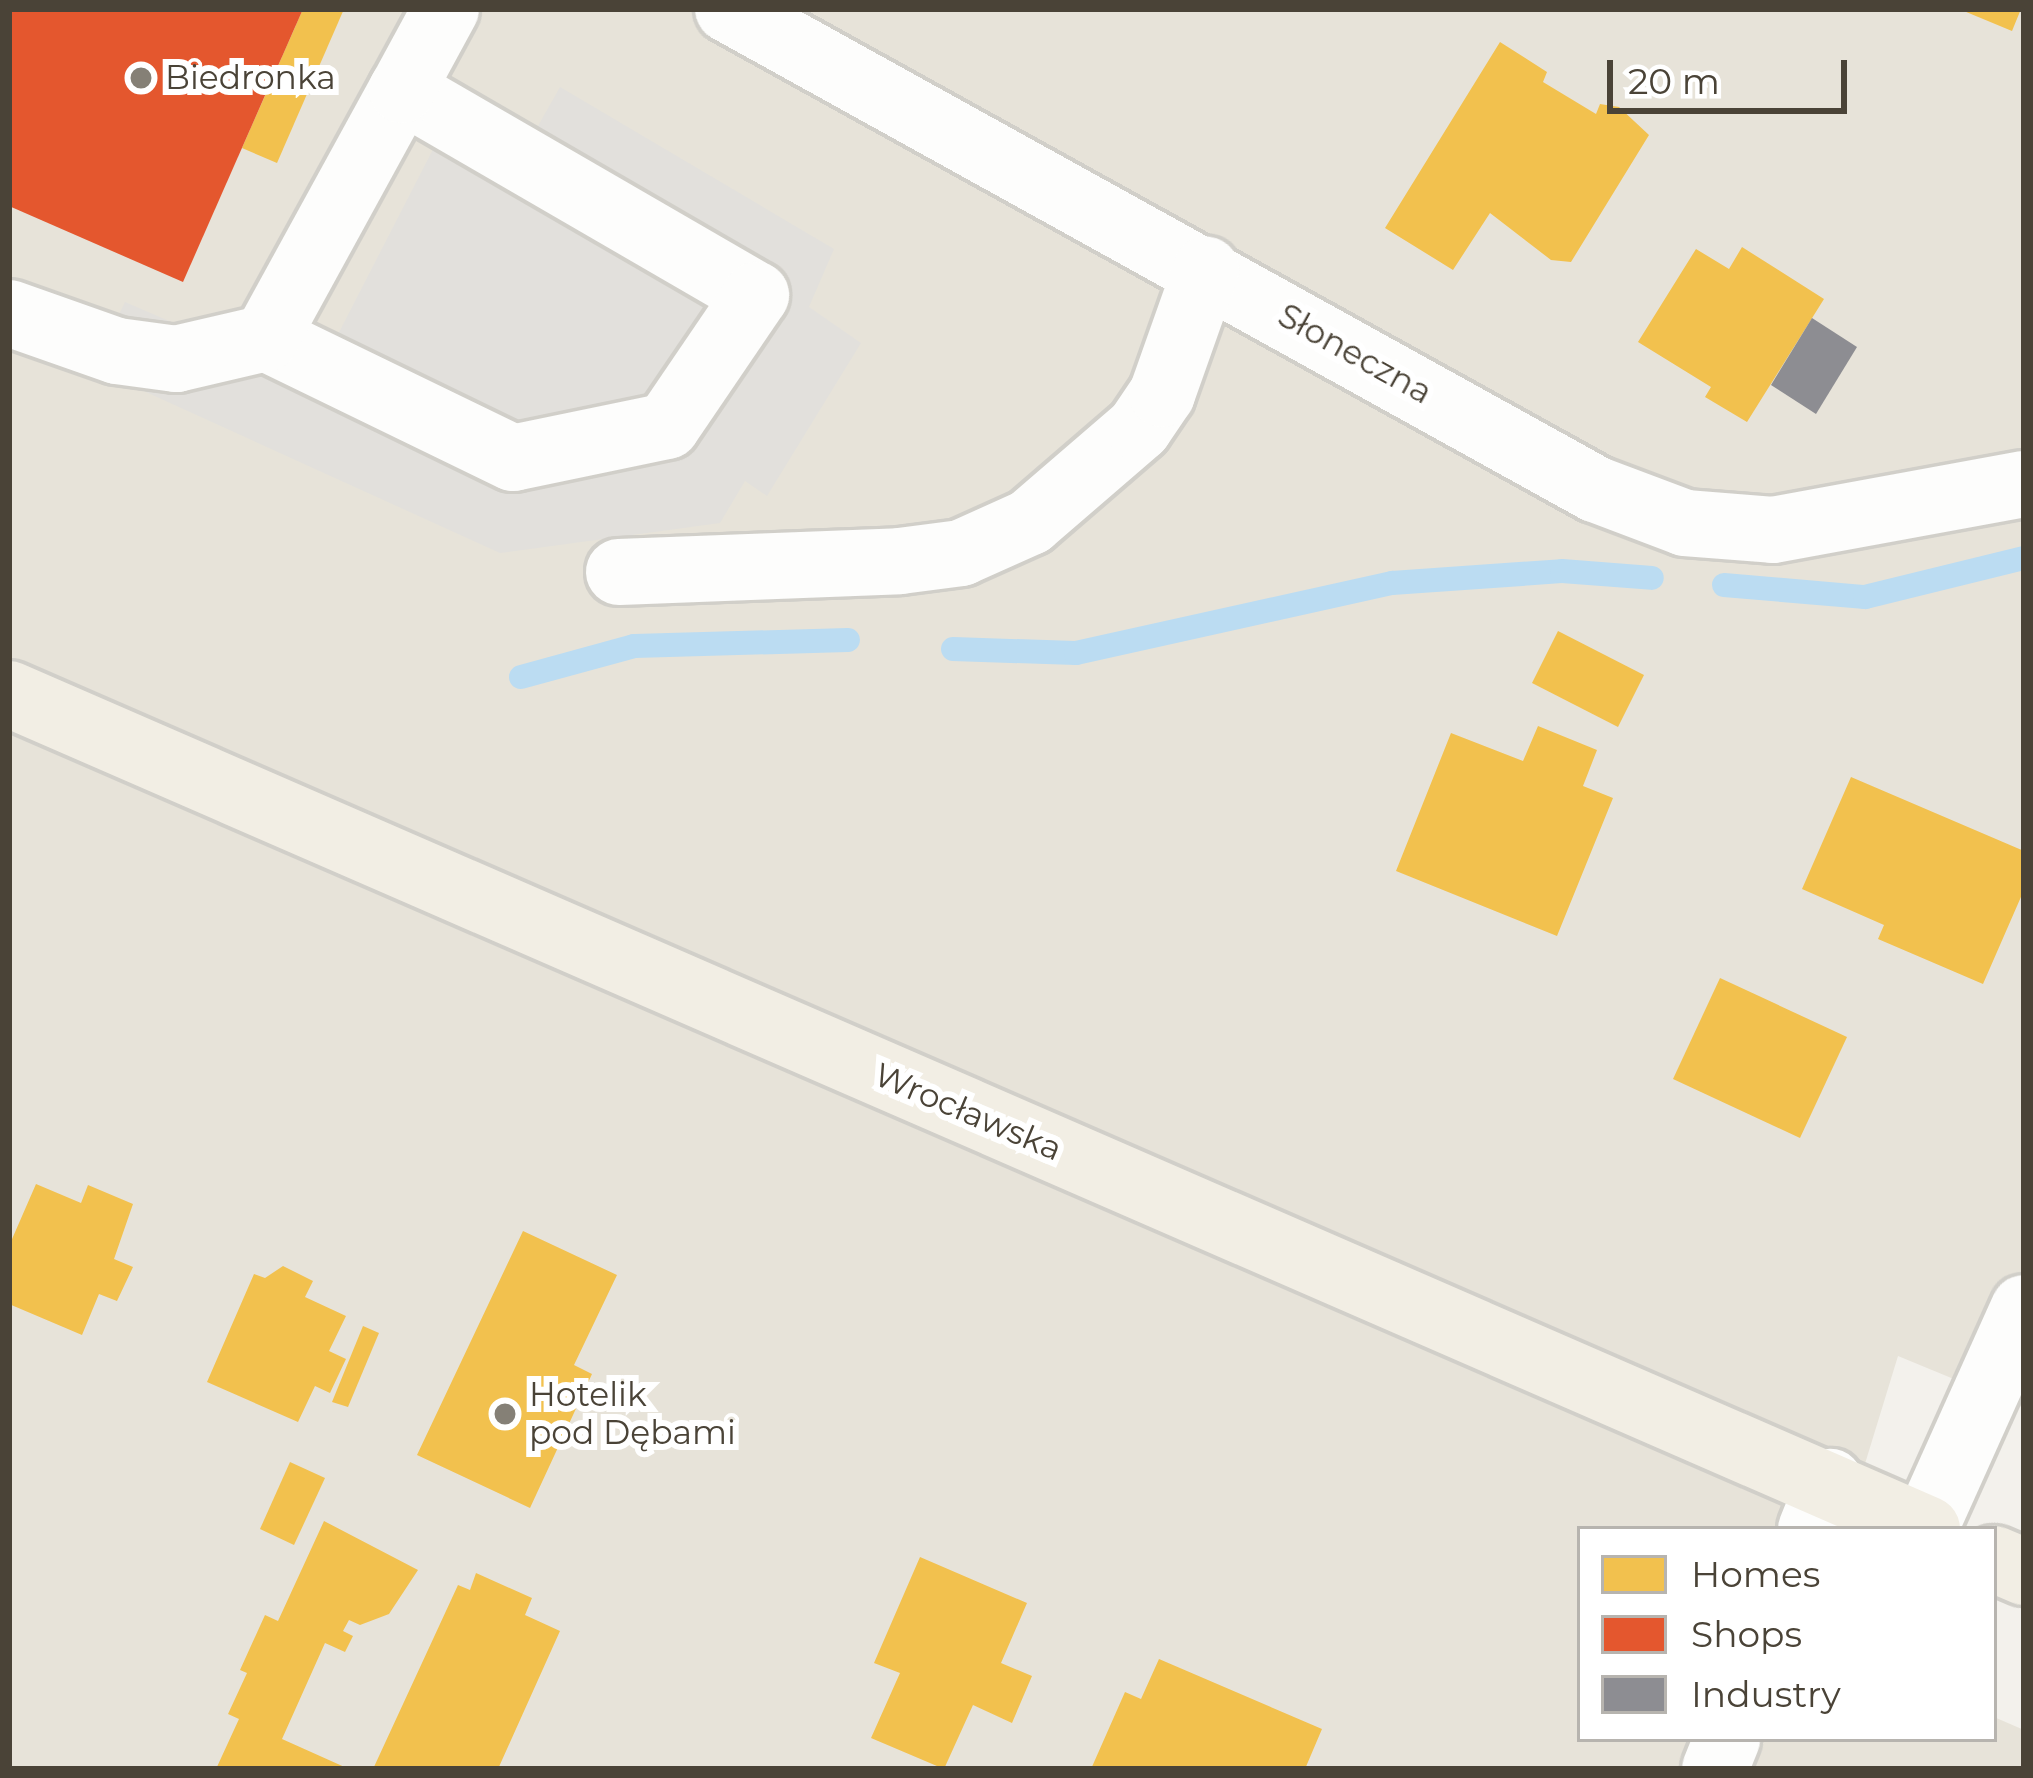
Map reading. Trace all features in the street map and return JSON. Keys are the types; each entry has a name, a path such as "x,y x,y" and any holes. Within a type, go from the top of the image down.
{"main road":[{"name":"Wrocławska","path":"9,694 1821,1506 1912,1526"}],"street":[{"path":"266,338 446,9"},
{"name":"Słoneczna","path":"728,9 1017,175 1206,270 1595,489 1685,523 1772,530 2024,484"},
{"path":"9,313 117,351 176,358 266,338 513,458 667,426 756,295 402,90"},
{"path":"619,572 900,561 961,553 1030,523 1139,428 1170,375 1206,270"},
{"path":"1927,1526 2024,1309"}],"shaded area":[{"path":"9,9 2024,9 2024,1408 1898,1356 1846,1526 1577,1526 1577,1742 1997,1742 1997,1718 2024,1730 2024,1769 9,1769"},
{"path":"560,87 834,249 809,307 861,343 767,496 745,481 720,523 500,553 93,368 125,302 313,383 464,89 538,126"}],"building: Homes":[{"path":"303,9 344,9 277,163 242,148"},
{"path":"1959,9 2021,9 2012,31"},
{"path":"1500,42 1547,72 1543,82 1596,114 1600,104 1619,107 1649,135 1571,262 1551,260 1490,213 1453,270 1385,228"},
{"path":"1742,247 1824,299 1747,422 1705,397 1711,387 1638,342 1696,249 1729,269"},
{"path":"1558,631 1644,675 1618,727 1532,683"},
{"path":"1538,726 1597,750 1583,786 1613,798 1557,936 1396,871 1451,733 1523,761"},
{"path":"1851,777 2024,851 2024,890 1983,984 1878,939 1884,925 1802,889"},
{"path":"1720,978 1847,1037 1800,1138 1673,1079"},
{"path":"36,1184 81,1203 88,1185 133,1204 114,1259 133,1267 117,1301 99,1294 82,1335 9,1304 9,1246"},
{"name":"Hotelik pod Dębami","path":"523,1231 617,1275 574,1365 592,1374 530,1508 417,1455"},
{"path":"283,1266 313,1281 305,1297 346,1316 329,1351 346,1359 330,1393 315,1386 298,1422 207,1382 254,1274 265,1278"},
{"path":"363,1326 379,1333 348,1407 332,1402"},
{"path":"290,1462 325,1478 294,1545 260,1529"},
{"path":"324,1521 418,1570 389,1614 360,1625 349,1620 343,1631 353,1636 345,1652 325,1643 282,1739 349,1769 216,1769 239,1719 228,1714 247,1673 240,1670 265,1615 278,1621"},
{"path":"920,1557 1027,1603 1001,1663 1032,1676 1012,1723 973,1705 944,1769 871,1738 900,1673 874,1663"},
{"path":"476,1573 532,1598 525,1615 560,1631 498,1769 373,1769 458,1585 470,1590"},
{"path":"1159,1659 1322,1729 1305,1769 1091,1769 1125,1692 1141,1699"}],"building: Shops":[{"name":"Biedronka","path":"9,9 303,9 183,282 9,206"}],"building: Industry":[{"path":"1812,318 1857,347 1816,414 1771,385"}],"waterway":[{"path":"1724,585 1865,597 2024,558"},
{"path":"953,649 1076,653 1392,583 1562,571 1652,578"},
{"path":"521,677 634,646 848,640"}],"place":[{"name":"Biedronka","path":"141,78"},
{"name":"Hotelik pod Dębami","path":"505,1414"}]}
